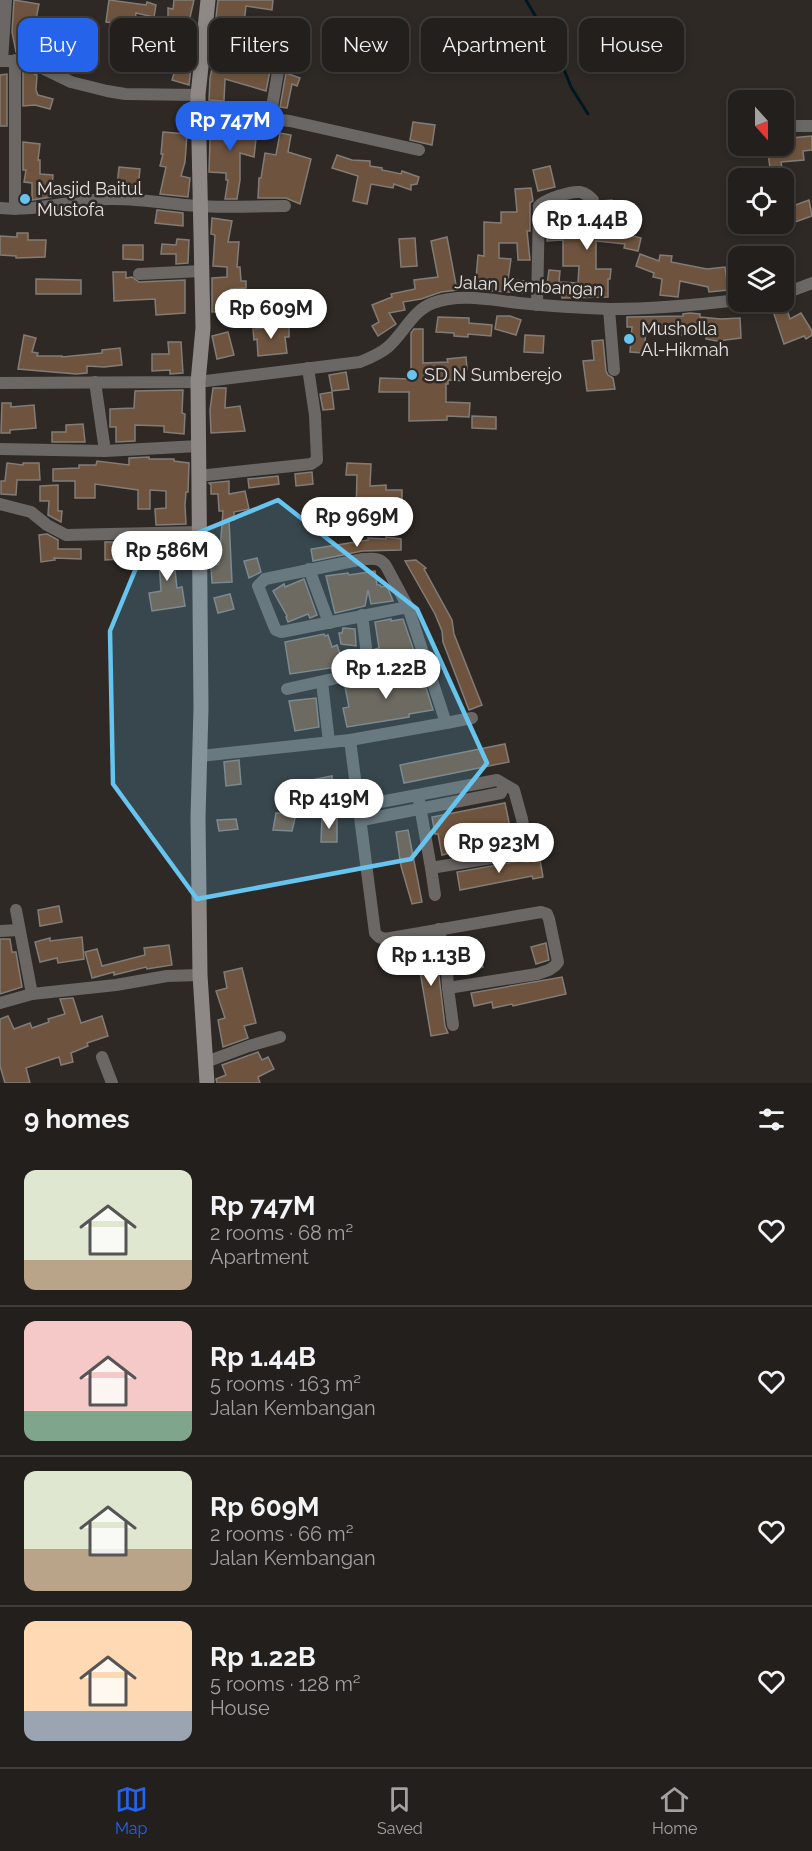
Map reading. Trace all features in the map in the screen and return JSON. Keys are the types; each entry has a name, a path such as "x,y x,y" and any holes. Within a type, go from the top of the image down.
{"street":[{"path":"6,0 1,61 28,61 71,82 107,91 198,103 418,150"},
{"path":"207,1083 200,975 198,818 200,756 198,382 203,328 198,103 208,0"},
{"path":"15,60 15,209"},
{"path":"270,119 278,72"},
{"path":"794,126 812,126"},
{"path":"537,305 537,210 539,206 545,200 579,192 587,194 593,200 589,228"},
{"path":"0,208 60,206 94,199 116,198 200,206 285,206"},
{"path":"139,274 202,271"},
{"path":"794,290 812,283"},
{"name":"Jalan Kembangan","path":"0,383 198,382 360,362 377,355 397,337 414,316 431,304 470,297 537,305 609,309 671,307 728,301"},
{"path":"609,309 614,370"},
{"path":"198,476 311,464 317,460 315,415 308,368"},
{"path":"95,382 105,451"},
{"path":"0,449 105,451 199,446"},
{"path":"0,504 31,512 66,535 199,532"},
{"path":"408,607 284,632 276,630 258,589 260,583 265,579 309,569 363,559 377,558 382,561 408,607 446,723"},
{"path":"309,569 330,623"},
{"path":"362,615 369,671"},
{"path":"287,688 369,671 426,663"},
{"path":"322,682 329,742"},
{"path":"200,756 350,740 472,718"},
{"path":"350,740 377,936 385,939 541,912 547,914 558,962 555,967 537,974 448,988"},
{"path":"359,806 497,780 514,790 527,850 462,864 430,868"},
{"path":"362,820 501,793 504,785"},
{"path":"418,795 435,895"},
{"path":"16,910 32,994"},
{"path":"439,929 447,971 453,1025"},
{"path":"0,931 19,930"},
{"path":"0,1003 32,994 116,985 166,976 200,975"},
{"path":"206,1062 280,1037"},
{"path":"102,1057 112,1083"}],"highlighted area":[{"path":"278,500 417,609 487,763 411,859 197,899 113,784 110,631 141,556"}],"building":[{"path":"14,0 39,4 36,18 18,18 18,52 16,52 12,32"},
{"path":"109,0 146,5 147,2 156,5 154,17 136,13 135,18 110,18 110,22 106,22"},
{"path":"174,0 194,0 190,18 168,18 168,8 173,9"},
{"path":"218,0 273,0 272,10 246,6 245,18 216,17"},
{"path":"23,72 30,72 37,75 38,95 53,99 50,109 35,105 23,106"},
{"path":"174,72 190,72 189,85 172,80"},
{"path":"211,72 270,72 266,91 225,79 224,101 209,100"},
{"path":"286,73 300,78 297,86 292,84 287,108 280,107"},
{"path":"7,74 7,126 0,126 0,75"},
{"path":"210,121 232,123 232,126 257,130 254,157 240,153 237,199 225,199 228,180 226,180 226,173 209,172"},
{"path":"413,122 435,125 432,145 410,140"},
{"path":"163,132 187,134 185,162 181,176 190,178 188,197 160,194 166,167 160,166 163,154 161,154"},
{"path":"280,133 291,135 288,152 311,159 300,204 286,198 258,198 259,178 261,178 265,153 276,155"},
{"path":"812,136 812,150 803,151 804,160 781,162 782,168 770,168 768,156 794,156 794,138"},
{"path":"23,142 40,144 38,160 40,160 40,174 53,175 51,197 32,200 32,183 24,182 26,170 23,170"},
{"path":"337,155 352,160 370,161 370,166 382,168 382,170 401,174 402,171 419,177 417,184 411,185 411,190 394,184 393,188 371,184 367,204 353,201 358,176 332,168"},
{"path":"550,166 555,187 538,191 533,170"},
{"path":"119,167 140,169 138,188 117,186"},
{"path":"531,188 533,201 530,203 530,231 527,231 530,260 518,260 517,243 499,243 499,258 511,259 508,280 526,281 525,293 475,290 478,255 484,256 484,222 501,223 501,212 517,212 515,189"},
{"path":"612,200 613,209 627,210 625,234 641,238 638,251 624,248 625,244 596,241 596,269 611,269 610,279 608,279 608,297 562,298 562,294 546,292 549,270 560,271 559,282 578,283 579,266 563,266 563,240 547,241 547,225 558,225 557,207 572,206 573,224 581,224 583,233 591,235 597,228 601,201"},
{"path":"809,200 812,216 795,222 794,206"},
{"path":"157,210 183,213 183,226 155,223"},
{"path":"212,218 232,221 228,242 239,242 237,267 240,267 241,281 246,281 246,288 231,289 232,311 212,312 212,278 227,277 227,267 213,266 215,235 211,234"},
{"path":"17,233 28,233 28,240 46,240 45,257 16,258 16,256 0,255 0,236 17,237"},
{"path":"447,237 457,290 403,302 405,310 389,313 396,324 378,336 372,326 379,322 372,305 392,297 391,294 415,289 414,280 438,277 431,241"},
{"path":"415,238 417,266 401,267 399,239"},
{"path":"177,239 189,240 188,263 176,264 176,254 161,254 162,244 176,245"},
{"path":"123,245 143,245 143,260 123,259"},
{"path":"640,254 659,261 660,255 672,256 671,262 707,269 725,267 728,290 709,292 708,287 680,281 678,297 660,295 662,279 653,277 654,273 636,266"},
{"path":"113,272 126,272 126,278 132,277 139,282 185,280 185,313 156,315 155,299 114,301"},
{"path":"36,279 81,280 81,294 36,294"},
{"path":"773,312 788,312 790,319 801,313 812,335 806,339 804,336 784,344"},
{"path":"683,314 700,314 700,317 740,318 741,338 717,341 706,339 707,334 670,336 670,332 646,330 644,353 630,352 632,327 627,327 627,317 683,316"},
{"path":"497,316 510,316 521,320 516,335 495,329"},
{"path":"438,317 469,318 469,323 492,325 491,336 468,334 468,337 454,336 454,333 436,332"},
{"path":"289,326 289,337 285,337 287,353 258,356 257,339 254,340 253,329"},
{"path":"414,329 423,329 423,363 448,362 447,359 466,357 465,381 448,380 446,402 470,403 469,417 447,416 447,420 409,421 409,392 379,392 380,378 411,379 411,333"},
{"path":"228,332 234,355 217,359 212,336"},
{"path":"24,335 36,338 32,352 38,353 37,356 62,357 102,353 102,350 120,348 122,365 87,366 87,373 76,374 18,369"},
{"path":"525,335 544,336 543,353 524,352"},
{"path":"603,340 606,371 613,378 615,389 587,391 583,361 594,360 592,341"},
{"path":"168,342 181,342 183,373 170,374 170,370 152,371 152,354 169,354"},
{"path":"346,372 349,389 332,391 329,375"},
{"path":"213,388 226,388 225,408 240,406 245,431 211,433 210,410"},
{"path":"183,390 184,434 164,432 164,426 135,425 135,441 116,442 116,427 110,427 110,409 134,408 135,391"},
{"path":"332,392 334,409 323,410 320,394"},
{"path":"2,403 11,403 11,407 34,405 36,428 1,433"},
{"path":"472,416 496,417 496,429 472,428"},
{"path":"83,424 85,442 52,442 52,432 66,432 66,425"},
{"path":"149,457 149,459 174,459 174,461 189,463 185,505 186,524 156,525 155,509 166,508 166,491 150,490 150,509 138,509 138,490 95,484 95,498 75,498 75,481 53,481 53,469 96,465 97,461 129,465 129,458"},
{"path":"7,463 23,465 23,463 39,463 40,480 17,480 16,495 1,494 1,481 5,481"},
{"path":"347,463 371,464 370,486 386,485 386,490 402,490 402,510 356,513 357,475 346,475"},
{"path":"312,472 313,484 296,486 295,474"},
{"path":"278,476 279,484 249,488 248,479"},
{"path":"229,481 229,494 245,491 249,509 234,512 234,520 229,520 232,582 212,583 211,565 219,564 223,511 219,511 218,494 211,494 209,483"},
{"path":"58,485 58,511 62,511 61,522 48,515 49,501 40,501 40,486"},
{"path":"47,534 58,540 58,549 81,549 81,559 54,558 55,560 41,562 39,535"},
{"path":"386,537 401,539 401,550 362,551 313,561 311,549 368,540 368,538 386,539"},
{"path":"105,542 122,542 122,559 105,560"},
{"path":"176,545 177,560 174,561 177,588 182,587 185,606 152,611 149,593 161,591 158,547"},
{"path":"257,558 261,572 249,578 244,561"},
{"path":"416,560 426,568 424,569 452,620 454,634 482,705 469,710 443,642 442,631 435,614 405,561"},
{"path":"375,571 377,585 387,586 393,601 371,604 368,590 365,606 335,613 326,576"},
{"path":"304,579 317,615 310,618 308,614 288,622 273,591 284,584 285,587"},
{"path":"230,594 234,609 218,613 214,598"},
{"path":"391,619 391,621 403,619 415,654 376,661 375,649 379,648 375,622"},
{"path":"343,628 355,629 356,646 341,644 339,633 342,633"},
{"path":"328,635 332,647 337,645 344,666 290,674 285,642"},
{"path":"422,675 433,710 409,714 409,717 347,727 343,708 349,707 345,687"},
{"path":"316,698 319,727 295,731 289,701"},
{"path":"505,744 509,762 404,783 400,765"},
{"path":"239,760 241,784 226,786 224,762"},
{"path":"332,776 333,794 307,798 306,781"},
{"path":"505,803 510,827 514,826 516,841 476,848 456,855 455,852 442,855 432,817"},
{"path":"276,813 296,814 292,831 273,830"},
{"path":"322,816 337,818 337,842 321,842"},
{"path":"236,819 238,829 219,831 217,820"},
{"path":"408,830 422,902 412,904 401,866 396,832"},
{"path":"525,860 525,862 540,860 543,877 533,879 532,876 460,890 457,872"},
{"path":"59,906 62,922 40,926 38,910"},
{"path":"82,937 84,959 58,963 57,958 40,962 35,942 50,938 50,941"},
{"path":"0,939 10,939 12,952 16,952 22,987 0,994"},
{"path":"431,939 448,1033 431,1036 415,942"},
{"path":"546,943 549,960 536,964 531,947"},
{"path":"169,945 172,965 147,969 146,967 114,975 114,972 92,978 85,952 97,949 102,966 145,955 144,948"},
{"path":"479,952 483,967 471,971 466,956"},
{"path":"242,968 256,1023 244,1026 248,1038 223,1047 218,1020 225,1018 216,991 227,988 224,972"},
{"path":"562,977 566,994 513,1006 512,1004 493,1008 492,1002 474,1006 471,993"},
{"path":"73,998 81,1023 102,1016 108,1036 87,1043 88,1046 71,1053 73,1062 61,1065 59,1057 26,1068 30,1083 5,1083 0,1066 0,1019 8,1016 14,1029 30,1023 32,1028 49,1022 48,1019 65,1014 60,999"},
{"path":"258,1052 262,1060 268,1057 274,1069 258,1077 260,1083 217,1083 216,1079 226,1075 222,1065"}],"waterway":[{"path":"526,0 559,57 571,87 588,114"}],"place":[{"name":"Masjid Baitul Mustofa","path":"25,199"},
{"name":"Musholla Al-Hikmah","path":"629,339"},
{"name":"SD N Sumberejo","path":"412,375"}]}
